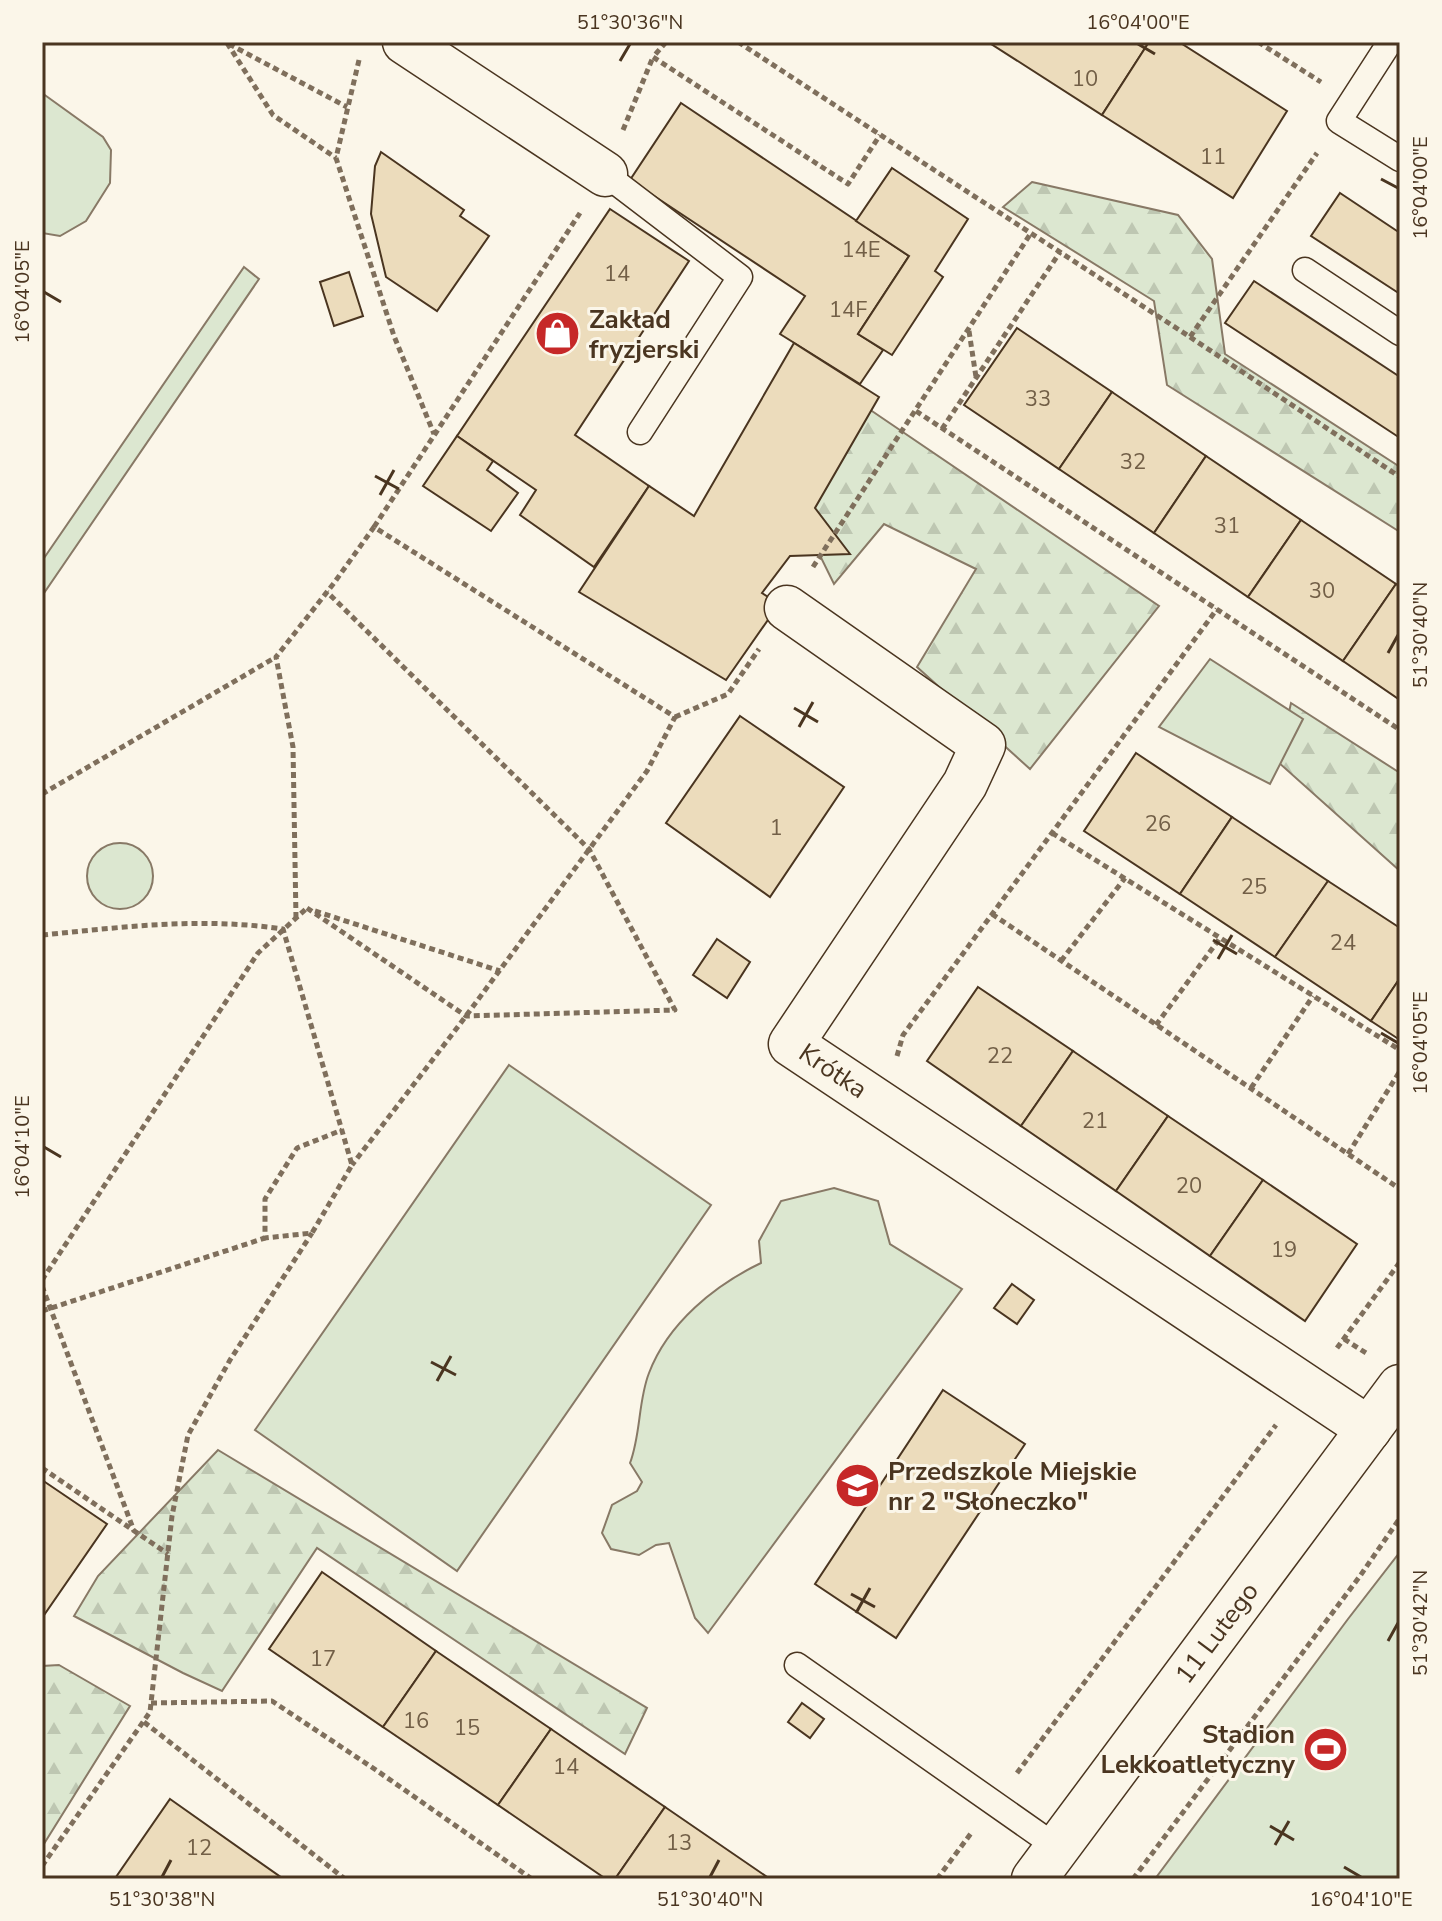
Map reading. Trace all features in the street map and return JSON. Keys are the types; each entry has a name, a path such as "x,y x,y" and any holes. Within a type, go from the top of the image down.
{"street":[{"path":"405,42 605,174"},
{"name":"Krótka","path":"787,608 983,745 965,784 791,1044 1369,1429"},
{"name":"11 Lutego","path":"1046,1864 1400,1387"}],"lane":[{"path":"1390,42 1346,111 1400,159"},
{"path":"605,174 740,277 640,432"},
{"path":"1305,270 1400,333"},
{"path":"797,1665 994,1803 1046,1864"}],"path":[{"path":"42,794 276,657 374,527 605,174 653,57 666,42"},
{"path":"738,42 1400,477"},
{"path":"1190,337 1346,111 1258,42"},
{"path":"226,43 348,107"},
{"path":"226,43 273,115 336,158"},
{"path":"360,55 336,158 394,336 435,435"},
{"path":"653,57 848,184 880,135"},
{"path":"42,1866 150,1712 172,1516 188,1435 230,1360 352,1165 647,771 675,717 728,694 1031,233"},
{"path":"942,429 1060,252"},
{"path":"969,329 977,378"},
{"path":"916,411 1400,730"},
{"path":"374,527 675,717"},
{"path":"307,908 466,1016 675,1010 589,849 327,592"},
{"path":"894,1066 903,1035 1217,609"},
{"path":"276,657 293,747 296,918"},
{"path":"1052,833 1400,1050"},
{"path":"1061,961 1125,878"},
{"path":"307,908 500,971"},
{"path":"42,1280 258,953 307,908"},
{"path":"992,914 1400,1189"},
{"path":"42,935 152,924 242,923 283,929"},
{"path":"283,929 352,1165"},
{"path":"1156,1025 1220,938"},
{"path":"1251,1088 1313,996"},
{"path":"1348,1154 1400,1071"},
{"path":"265,1238 265,1199 297,1148 342,1130"},
{"path":"42,1311 265,1238 312,1233"},
{"path":"937,1879 1400,1262"},
{"path":"42,1286 134,1531"},
{"path":"42,1468 168,1554"},
{"path":"1133,1879 1400,1518"},
{"path":"151,1703 272,1701 532,1879"},
{"path":"144,1722 345,1879"}],"green space":[{"path":"42,93 103,137 111,150 110,183 86,221 60,236 42,233"},
{"path":"1032,182 1178,215 1212,259 1225,354 1400,467 1400,532 1167,385 1154,301 1003,207"},
{"path":"244,267 259,279 42,596 42,561"},
{"path":"866,407 1159,606 1030,769 917,667 976,569 884,524 834,584 802,519"},
{"path":"1210,659 1303,719 1270,784 1159,727"},
{"path":"1291,703 1400,773 1400,871 1278,762"},
{"path":"120,843 143,853 153,876 143,899 120,909 97,899 87,876 97,853"},
{"path":"509,1065 711,1205 457,1571 255,1430"},
{"path":"834,1188 878,1201 890,1244 962,1289 708,1633 695,1618 669,1543 656,1545 639,1555 611,1549 602,1533 612,1505 637,1491 642,1482 630,1463 645,1384 668,1338 710,1294 761,1263 759,1241 781,1201"},
{"path":"218,1450 647,1708 625,1754 317,1548 222,1691 74,1616 98,1576"},
{"name":"Stadion Lekkoatletyczny","path":"1400,1552 1400,1879 1155,1879 1348,1619"},
{"path":"59,1665 130,1706 42,1847 42,1666"}],"building":[{"path":"988,42 1149,42 1102,115"},
{"path":"1149,42 1179,42 1287,111 1233,198 1102,115"},
{"path":"681,103 909,256 858,334 883,350 860,384 780,334 805,296 630,180"},
{"path":"381,152 464,210 460,216 489,236 437,311 386,277 371,214 375,166"},
{"path":"892,168 968,219 935,271 943,277 892,355 858,334 909,256 856,221"},
{"path":"1340,193 1400,233 1400,294 1311,236"},
{"path":"610,209 689,261 575,435 649,486 594,567 520,515 536,490 457,436"},
{"path":"349,272 363,316 334,326 320,282"},
{"path":"1254,281 1400,377 1400,438 1225,323"},
{"path":"1017,328 1112,392 1059,469 964,405"},
{"path":"794,343 879,397 815,508 850,554 790,556 762,593 779,604 726,680 579,592 649,486 694,516"},
{"path":"1112,392 1206,456 1154,533 1059,469"},
{"path":"457,436 493,461 487,470 518,493 491,531 423,486"},
{"path":"1206,456 1301,520 1248,597 1154,533"},
{"path":"1301,520 1396,584 1343,661 1248,597"},
{"path":"1396,584 1400,587 1400,700 1343,661"},
{"path":"740,716 844,787 770,897 666,823"},
{"path":"1136,753 1232,817 1180,894 1084,831"},
{"path":"1232,817 1328,881 1275,957 1180,894"},
{"path":"1328,881 1400,928 1400,978 1371,1021 1275,957"},
{"path":"717,939 750,962 727,998 693,975"},
{"path":"1400,978 1400,1040 1371,1021"},
{"path":"978,987 1073,1051 1021,1126 927,1061"},
{"path":"1073,1051 1168,1116 1116,1191 1021,1126"},
{"path":"1168,1116 1263,1180 1210,1256 1116,1191"},
{"path":"1263,1180 1357,1244 1305,1321 1210,1256"},
{"path":"1012,1284 1034,1300 1017,1324 994,1308"},
{"path":"943,1390 1025,1444 896,1638 815,1584"},
{"path":"42,1480 107,1524 42,1618"},
{"path":"322,1572 436,1651 383,1727 269,1649"},
{"path":"436,1651 551,1729 498,1805 383,1727"},
{"path":"802,1703 824,1719 810,1738 788,1722"},
{"path":"551,1729 665,1807 615,1879 606,1879 498,1805"},
{"path":"170,1799 282,1878 116,1877"},
{"path":"665,1807 770,1879 615,1879"}],"place":[{"name":"Zakład fryzjerski","path":"558,334"},
{"name":"Przedszkole Miejskie nr 2 \"Słoneczko\"","path":"857,1486"},
{"name":"Stadion Lekkoatletyczny","path":"1326,1749"}]}
